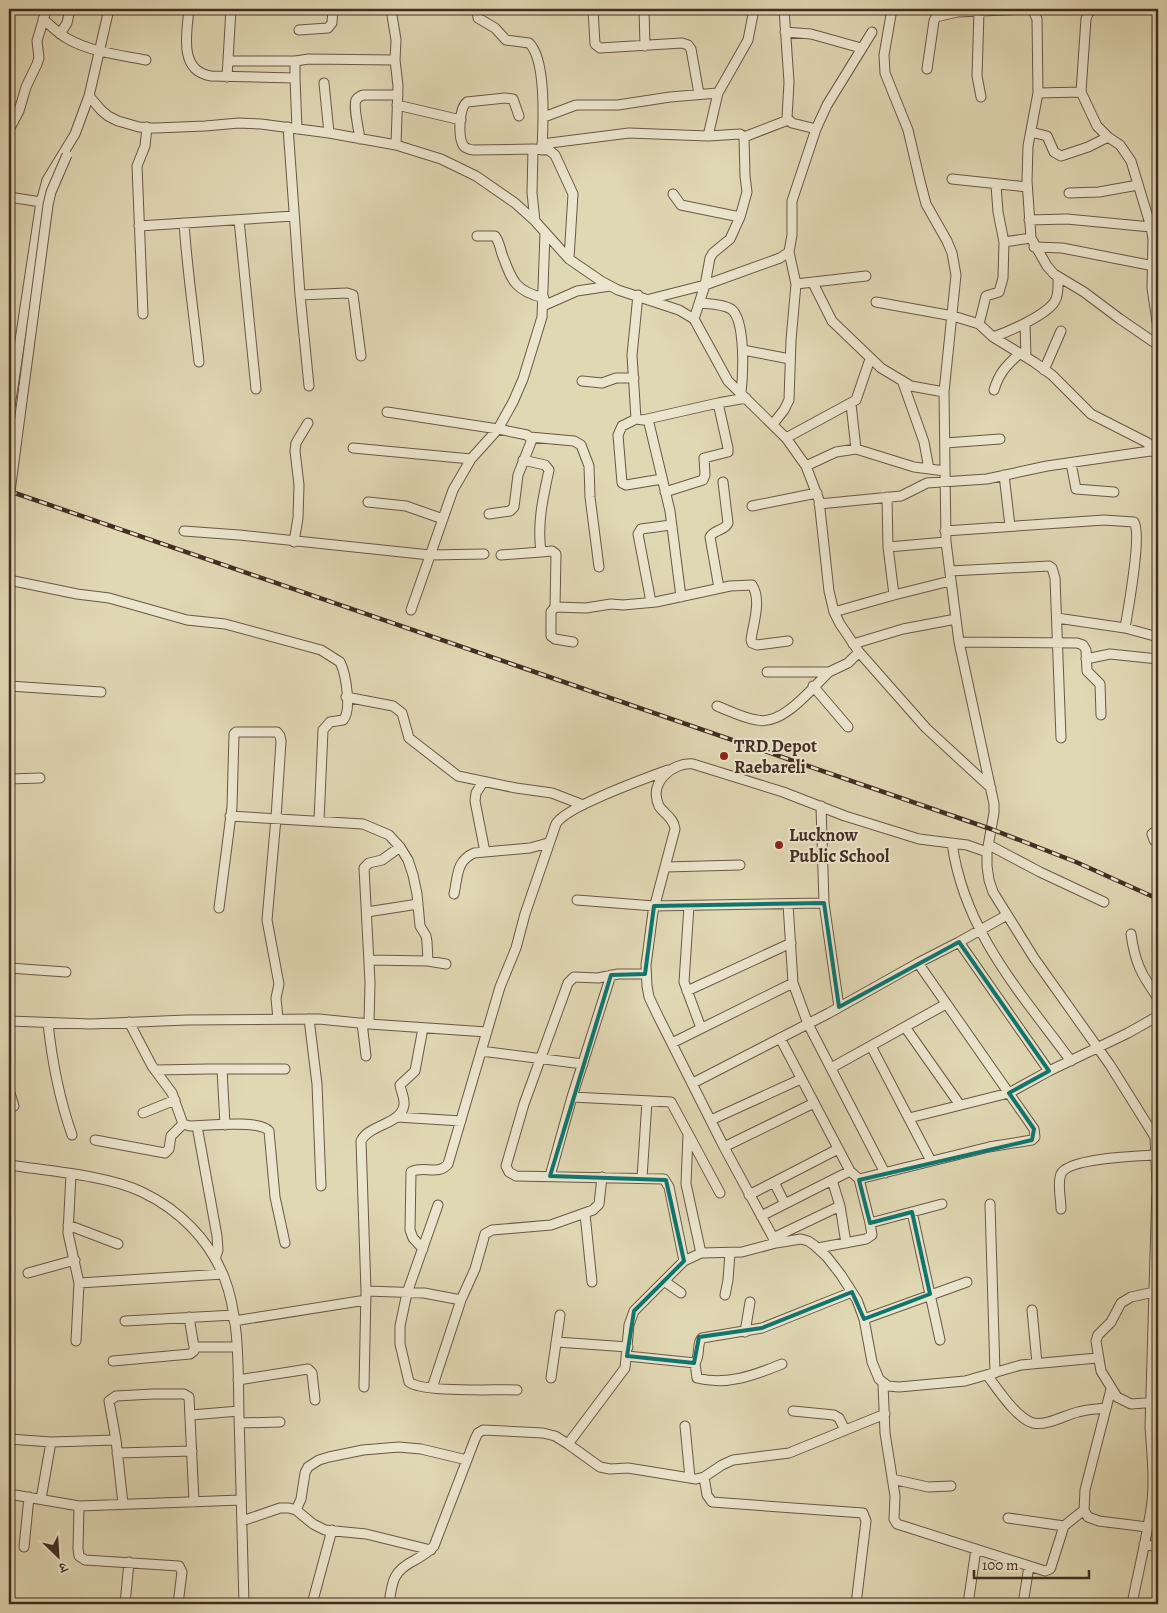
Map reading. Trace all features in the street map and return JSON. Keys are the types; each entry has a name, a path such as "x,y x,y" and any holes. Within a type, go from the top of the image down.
{"street":[{"path":"9,130 19,111 26,87 39,58 37,40 45,9"},
{"path":"60,34 67,23 70,9"},
{"path":"9,498 48,205 51,192 75,134 88,96 109,9"},
{"path":"189,9 186,48 189,60 198,72 204,75 227,77 295,78"},
{"path":"227,77 230,9"},
{"path":"299,30 328,28 332,23 333,9"},
{"path":"391,9 396,40 395,60 398,86 396,145"},
{"path":"477,9 478,18 495,28 504,38 529,43 538,62 544,117 532,193 535,221"},
{"path":"593,9 597,47 682,43 688,45 691,50 699,94"},
{"path":"644,9 645,46"},
{"path":"708,136 718,93 748,40 754,9"},
{"path":"784,9 789,82 788,120"},
{"path":"892,9 884,54 885,73 908,130 926,204 952,252 956,275 944,392 945,531 959,642 991,789 994,814 988,849 988,880 993,892 1034,958 1110,1065 1157,1139 1154,1436 1152,1452 1155,1509 1147,1527 1132,1604"},
{"path":"927,69 936,17 956,11 979,12 1028,9"},
{"path":"1032,9 1037,19 1038,93 1028,146 1028,220 1032,242 1047,266 1058,277 1084,292 1158,345"},
{"path":"1090,9 1086,19 1081,92 1097,126 1120,145 1131,161 1151,227 1155,270 1152,288 1158,328"},
{"path":"979,12 977,76 980,97"},
{"path":"43,20 60,34 78,44 146,60"},
{"path":"785,32 811,34 861,48"},
{"path":"773,424 789,400 796,284 789,252 792,235 792,201 816,129 827,105 872,32"},
{"path":"228,61 295,61 309,59 395,60"},
{"path":"295,61 293,128 294,216 309,386"},
{"path":"324,83 329,133"},
{"path":"1038,93 1081,92"},
{"path":"544,117 576,106 618,105 718,93"},
{"path":"360,139 356,100 363,95 398,96"},
{"path":"88,96 108,116 128,124 147,127 205,126 239,123 293,128 396,145 441,159 476,176 515,203 582,269 610,286 680,310 694,319 721,371 743,396 786,438 806,466 817,492 834,612 853,644 926,728 991,789"},
{"path":"519,116 513,99 471,100 466,102 462,108 461,120 462,140 466,148 473,150 539,148 629,133 708,136 740,134 744,137"},
{"path":"397,106 461,120"},
{"path":"788,120 792,123 816,129"},
{"path":"744,137 788,120"},
{"path":"143,314 138,166 145,146 147,127"},
{"path":"1031,132 1047,136 1054,152 1061,156 1088,147 1108,137"},
{"path":"9,413 41,202 47,180 75,134"},
{"path":"694,319 705,285 710,258 713,253 730,239 740,217 747,192 744,137"},
{"path":"539,148 549,150 556,155 573,194 569,258"},
{"path":"952,179 1027,187"},
{"path":"979,324 986,296 999,292 1003,278 1004,242 998,212 996,185"},
{"path":"1069,193 1099,192 1138,185"},
{"path":"672,194 681,206 740,217"},
{"path":"9,197 41,202"},
{"path":"139,226 294,216"},
{"path":"239,220 256,389"},
{"path":"1028,220 1067,220 1151,227"},
{"path":"184,223 186,262 193,303 199,362"},
{"path":"411,610 454,490 471,459 498,429 523,379 542,317 546,232"},
{"path":"477,236 495,236 518,287 543,302 577,291 610,286"},
{"path":"1004,242 1032,242 1155,270"},
{"path":"650,299 705,285 780,258 789,252"},
{"path":"796,284 866,276"},
{"path":"993,337 1025,324 1054,303 1058,277"},
{"path":"813,283 832,321 870,359 911,386 944,392"},
{"path":"300,295 351,293 354,298 361,356"},
{"path":"636,419 634,413 632,355 638,295"},
{"path":"819,504 901,496 923,484 945,481 972,481 1070,463 1154,452 1148,443 1091,414 1044,370 993,337 979,324 953,316 876,302"},
{"path":"700,303 726,307 732,310 741,333 743,396"},
{"path":"994,390 1003,370 1022,356 1025,324"},
{"path":"1044,370 1061,331"},
{"path":"743,350 790,359"},
{"path":"786,438 858,399 870,359"},
{"path":"582,381 602,382 616,378 634,378"},
{"path":"903,382 924,442 929,469"},
{"path":"662,479 626,485 622,483 618,435 622,426 636,419 648,419 743,396"},
{"path":"665,492 703,480 705,475 704,458 728,452 718,402"},
{"path":"851,404 856,449"},
{"path":"387,412 498,429 530,437 574,441 581,445 589,466 590,497 599,567"},
{"path":"648,419 665,492 681,597"},
{"path":"294,542 298,518 299,485 295,451 296,444 308,423"},
{"path":"490,514 510,511 514,507 518,475 531,442 530,437"},
{"path":"945,443 1000,440"},
{"path":"353,448 471,459"},
{"path":"806,466 836,452 856,449 893,461 945,471"},
{"path":"523,460 545,466 549,470 539,524 541,552"},
{"path":"1070,463 1076,489 1114,492"},
{"path":"1004,475 1010,526"},
{"path":"719,588 710,540 712,533 725,528 728,522 723,482"},
{"path":"752,506 817,492"},
{"path":"887,498 888,547 894,594"},
{"path":"368,502 406,506 443,519"},
{"path":"945,531 1104,520 1134,522 1136,538 1132,585 1125,628"},
{"path":"651,602 638,534 641,529 671,525"},
{"path":"184,531 430,555 484,554"},
{"path":"888,547 946,542"},
{"path":"501,555 552,551 556,554 555,607 551,612 551,636 555,639 573,642"},
{"path":"950,572 1049,566 1054,572 1061,738"},
{"path":"9,580 123,601 187,620 225,624 321,650 340,662 346,680 346,717 342,720 330,722 323,730 319,821"},
{"path":"834,612 894,594 950,581"},
{"path":"555,607 586,608 612,604 623,605 651,602 719,588 752,585 756,595 756,613 751,640 753,645 788,641"},
{"path":"1057,618 1125,628 1158,637"},
{"path":"853,644 903,629 956,619"},
{"path":"959,642 1077,643 1083,645 1086,650 1087,671 1100,684 1101,715"},
{"path":"717,706 758,721 776,718 790,709 829,672 848,663 859,652"},
{"path":"1086,659 1110,654 1158,659"},
{"path":"767,672 829,672"},
{"path":"9,686 101,692"},
{"path":"813,686 848,727"},
{"path":"346,697 393,706 398,709 402,713 406,732 415,743 458,776 531,791 552,793 583,805"},
{"path":"219,908 230,816 234,734 236,732 274,732 279,734 281,742 266,920 278,984 276,998 278,1019"},
{"path":"422,1249 413,1238 410,1230 411,1172 414,1169 439,1170 445,1168 451,1159 500,987 521,932 548,843 558,819 583,805 678,765 693,764 783,792 845,816 919,839 988,849 1104,902"},
{"path":"668,770 663,776 657,796 659,806 674,825 674,835 654,906 646,974 650,997 724,1147 775,1240"},
{"path":"9,779 40,778"},
{"path":"483,782 476,793 475,801 485,852"},
{"path":"821,806 824,903 839,1007"},
{"path":"230,816 363,824 389,835 408,860 413,875 420,926 426,936 428,961"},
{"path":"454,894 462,861 474,853 530,848 548,843"},
{"path":"952,843 961,888 980,931 1006,972 1071,1061"},
{"path":"366,1056 365,1023 370,982 365,865 382,860 400,847"},
{"path":"665,867 740,865"},
{"path":"577,900 654,906 824,903"},
{"path":"367,912 418,904"},
{"path":"788,904 793,983 808,1024 886,1173"},
{"path":"688,906 684,982 701,1028"},
{"path":"693,1083 808,1024 918,962 980,931 1007,915"},
{"path":"1131,934 1134,956 1145,979 1158,998"},
{"path":"959,942 1050,1071"},
{"path":"687,991 790,943"},
{"path":"369,960 428,961 446,964"},
{"path":"859,1179 990,1147 1032,1140 1035,1137 1034,1129 918,962"},
{"path":"9,968 66,972"},
{"path":"646,974 625,973 598,978 578,977 571,979 568,983 524,1104 506,1166 512,1175 664,1179 667,1184 684,1261"},
{"path":"550,1176 572,1098 611,975"},
{"path":"672,1043 793,983"},
{"path":"831,1068 946,1004"},
{"path":"909,1118 1009,1093 1128,1034 1158,1016"},
{"path":"9,1021 91,1024 186,1020 309,1019 487,1032"},
{"path":"309,1019 318,1098 321,1186"},
{"path":"129,1022 155,1070 169,1088 183,1124 197,1126 246,1123 264,1126 269,1131 274,1197 284,1243"},
{"path":"48,1023 52,1060 60,1096 72,1135"},
{"path":"905,1027 960,1105"},
{"path":"364,1387 366,1296 361,1141 365,1135 397,1117 404,1106 400,1085 416,1071 423,1028"},
{"path":"780,1038 850,1171 859,1179 872,1231 871,1237 818,1248"},
{"path":"871,1046 932,1161"},
{"path":"481,1051 583,1064"},
{"path":"222,1069 225,1125"},
{"path":"155,1070 285,1069"},
{"path":"711,1120 801,1079"},
{"path":"9,1090 14,1106"},
{"path":"572,1098 671,1102 720,1193"},
{"path":"143,1114 175,1100"},
{"path":"642,1178 647,1101"},
{"path":"724,1147 814,1103"},
{"path":"397,1117 461,1121"},
{"path":"95,1140 165,1153 169,1149 171,1136 183,1124"},
{"path":"197,1126 217,1236 218,1250 215,1259"},
{"path":"688,1134 686,1184 701,1253"},
{"path":"750,1195 838,1149"},
{"path":"1062,1209 1060,1181 1065,1168 1071,1165 1098,1160 1156,1155"},
{"path":"9,1165 125,1184 143,1192 168,1206 198,1233 215,1259 229,1291 234,1318 238,1380 244,1604"},
{"path":"761,1216 850,1171"},
{"path":"71,1174 68,1225 79,1283 76,1341"},
{"path":"432,1388 461,1300 475,1269 487,1232 551,1225 585,1214 599,1204 602,1177"},
{"path":"832,1180 840,1206 846,1243"},
{"path":"774,1182 785,1204"},
{"path":"870,1223 942,1204"},
{"path":"990,1204 991,1374 1008,1402 1022,1416 1034,1423 1050,1421 1078,1412 1106,1408"},
{"path":"438,1205 407,1292 400,1326 399,1338 408,1380 414,1385 432,1388 517,1390"},
{"path":"568,1444 622,1374 627,1351 629,1325 634,1311 684,1261 701,1253 742,1252 775,1240 840,1206"},
{"path":"912,1212 940,1340"},
{"path":"585,1214 592,1282"},
{"path":"68,1225 118,1244"},
{"path":"775,1240 801,1239 808,1241 818,1248 836,1269 852,1292 860,1308 864,1319 872,1362 879,1379 884,1384 899,1387 952,1382 1037,1363 1097,1358"},
{"path":"725,1295 730,1253"},
{"path":"28,1273 75,1260"},
{"path":"79,1283 223,1274"},
{"path":"664,1280 681,1293"},
{"path":"864,1319 968,1282"},
{"path":"125,1321 189,1317 234,1318 366,1296 407,1292 433,1294 461,1300"},
{"path":"782,1364 752,1376 729,1380 697,1378 695,1362 698,1359 699,1341 702,1338 745,1332 776,1323 852,1292"},
{"path":"1154,1292 1131,1297 1121,1303 1109,1326 1097,1337 1097,1358 1101,1371 1117,1397 1125,1402 1138,1404 1154,1402"},
{"path":"745,1332 750,1302"},
{"path":"1032,1310 1037,1363"},
{"path":"551,1378 558,1342 560,1315"},
{"path":"113,1361 190,1354 194,1351 194,1348 189,1317"},
{"path":"558,1342 695,1362"},
{"path":"194,1348 236,1347"},
{"path":"238,1380 308,1369 312,1373 315,1400"},
{"path":"884,1384 884,1414 895,1503 895,1523 1042,1570 1050,1569 1064,1526 1084,1510"},
{"path":"1111,1389 1085,1490 1084,1510 1088,1517 1099,1521 1147,1527"},
{"path":"123,1504 116,1440 109,1403 114,1396 153,1394 184,1394 188,1397 191,1415 194,1502"},
{"path":"191,1415 239,1411"},
{"path":"794,1411 834,1415 839,1418 846,1430"},
{"path":"389,1604 391,1586 397,1571 431,1550 438,1540 476,1435 483,1430 543,1433 555,1436 600,1467 610,1469 628,1468 690,1478 704,1478 722,1465 733,1460 789,1453 884,1414"},
{"path":"239,1423 280,1422"},
{"path":"685,1426 690,1478"},
{"path":"9,1439 51,1442 116,1440"},
{"path":"41,1499 51,1442"},
{"path":"296,1510 301,1499 305,1473 308,1468 319,1460 328,1457 364,1450 399,1447 421,1449 467,1460"},
{"path":"117,1453 192,1451"},
{"path":"704,1478 707,1495 712,1502 863,1513 866,1521 856,1604"},
{"path":"892,1479 928,1487 950,1486"},
{"path":"9,1494 79,1506 241,1500"},
{"path":"24,1547 29,1497"},
{"path":"79,1506 79,1556 85,1560 179,1566 182,1572 178,1604"},
{"path":"242,1521 285,1508 296,1510 319,1528 366,1534 431,1550"},
{"path":"1008,1518 1064,1526"},
{"path":"312,1604 332,1530"},
{"path":"1144,1544 1158,1546"},
{"path":"968,1604 976,1549"},
{"path":"125,1604 129,1562"},
{"path":"1023,1604 1029,1566"}],"highlighted area":[{"path":"824,903 839,1007 959,942 1049,1071 1009,1093 1034,1129 1032,1140 859,1180 870,1223 912,1212 930,1294 864,1319 852,1292 762,1328 699,1337 694,1363 627,1356 634,1311 684,1261 666,1180 550,1176 611,975 645,974 654,906"}],"railway":[{"path":"9,491 991,829 1076,862 1158,899"}],"place":[{"name":"TRD Depot Raebareli","path":"724,756"},
{"name":"Lucknow Public School","path":"779,845"}]}
